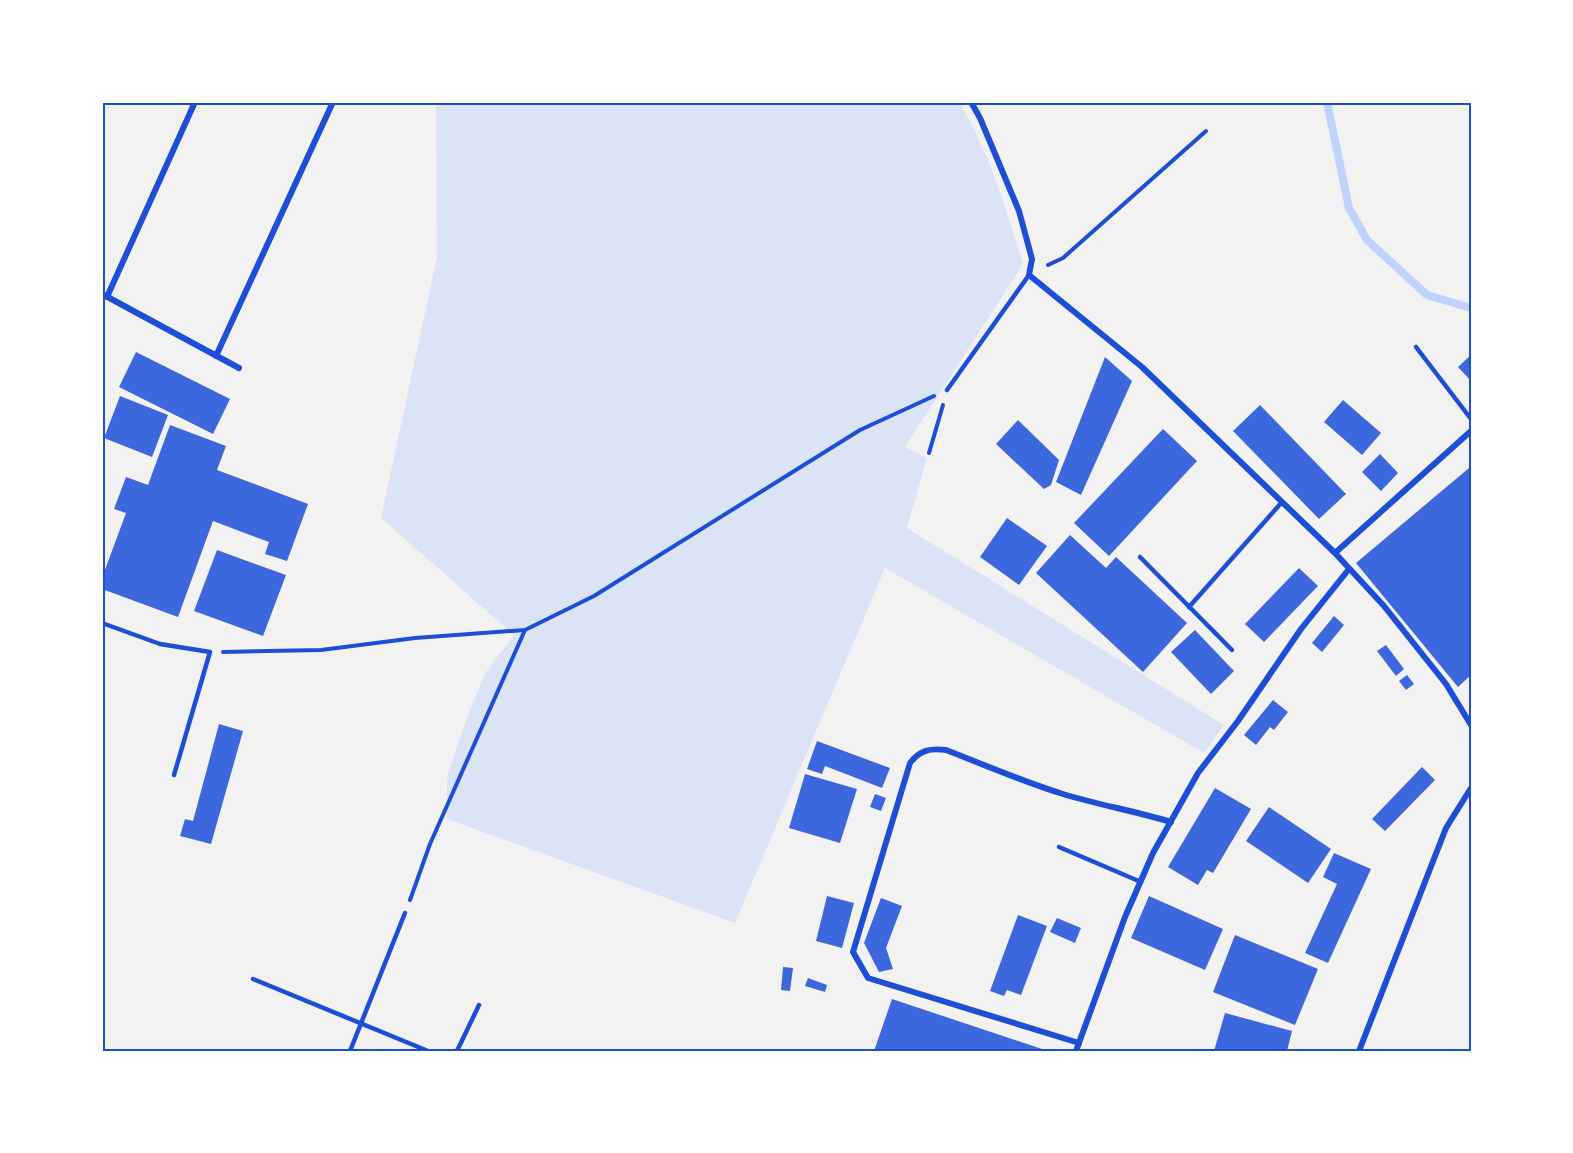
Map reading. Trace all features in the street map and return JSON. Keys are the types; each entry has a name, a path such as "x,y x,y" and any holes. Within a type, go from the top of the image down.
{"street":[{"path":"195,102 104,296 239,368"},
{"path":"216,356 333,102"},
{"path":"971,102 980,118 1018,211 1032,259 1029,275 1142,367 1335,553 1384,606 1446,684 1471,725"},
{"path":"1335,553 1471,430"},
{"path":"1076,1051 1125,917 1154,853 1198,773 1238,721 1300,629 1349,569"},
{"path":"1079,1043 868,978 853,952 910,763 918,753 934,749 946,750 1061,793 1171,822"},
{"path":"1359,1051 1446,828 1471,789"}],"lane":[{"path":"947,390 1029,275"},
{"path":"1416,347 1471,419"},
{"path":"1190,607 1282,502"},
{"path":"1140,557 1232,650"},
{"path":"102,623 160,644 210,652 174,775"},
{"path":"1059,847 1141,882"},
{"path":"350,1051 405,913"},
{"path":"254,979 428,1051"},
{"path":"457,1051 479,1005"}],"path":[{"path":"1029,275 1064,258 1206,131"},
{"path":"930,453 947,390"},
{"path":"210,652 321,650 415,638 525,630 594,596 860,430 947,390"},
{"path":"405,913 430,844 525,630"}],"shaded area":[{"path":"436,102 959,102 988,160 1023,264 905,447 927,458 907,528 1224,725 1204,753 885,568 735,923 447,819 447,777 468,715 486,672 514,635 381,518 437,257"}],"building":[{"path":"136,352 230,399 213,434 119,387"},
{"path":"1471,355 1471,381 1458,367"},
{"path":"1105,357 1132,381 1081,495 1056,482"},
{"path":"120,396 168,415 152,457 104,438"},
{"path":"1343,400 1381,433 1362,455 1324,422"},
{"path":"1260,405 1346,494 1319,519 1233,431"},
{"path":"1018,420 1059,460 1051,485 1044,489 996,444"},
{"path":"170,425 226,446 217,470 308,504 287,561 265,554 269,542 213,521 178,617 102,589 102,578 126,513 114,509 126,477 148,485"},
{"path":"1163,429 1197,461 1109,556 1074,523"},
{"path":"1380,454 1398,473 1381,491 1362,472"},
{"path":"1469,468 1471,471 1471,675 1458,687 1356,563"},
{"path":"1007,518 1047,546 1019,585 980,557"},
{"path":"1070,535 1106,568 1116,557 1187,623 1143,672 1036,573"},
{"path":"217,550 286,575 263,636 194,611"},
{"path":"1299,568 1318,586 1264,642 1245,624"},
{"path":"1334,616 1344,625 1322,652 1312,643"},
{"path":"1195,630 1234,671 1211,694 1171,652"},
{"path":"1386,645 1404,669 1396,676 1377,651"},
{"path":"1407,675 1414,684 1406,690 1399,681"},
{"path":"1273,700 1288,712 1274,730 1270,727 1256,745 1244,735"},
{"path":"219,724 243,731 211,844 180,836 185,819 193,821"},
{"path":"817,741 890,768 882,788 825,766 822,774 807,769"},
{"path":"1422,767 1435,780 1385,831 1372,819"},
{"path":"805,774 857,789 840,843 789,828"},
{"path":"1215,788 1251,809 1213,873 1207,870 1198,885 1168,867"},
{"path":"875,794 886,798 881,811 870,807"},
{"path":"1269,807 1331,849 1308,883 1246,841"},
{"path":"1334,853 1371,869 1328,963 1305,953 1337,884 1323,877"},
{"path":"827,896 854,903 842,948 816,941"},
{"path":"1149,896 1223,929 1205,970 1131,938"},
{"path":"881,898 902,906 886,948 893,969 879,972 864,943"},
{"path":"1018,915 1047,926 1021,995 1007,990 1004,996 990,991"},
{"path":"1057,918 1081,928 1075,943 1050,932"},
{"path":"1235,935 1318,969 1295,1025 1213,992"},
{"path":"783,967 793,968 790,991 781,990"},
{"path":"808,978 827,985 825,992 805,986"},
{"path":"892,999 1048,1051 874,1051"},
{"path":"1225,1013 1292,1031 1287,1051 1214,1051"}],"waterway":[{"path":"1327,102 1349,208 1367,240 1427,295 1471,308"}]}
